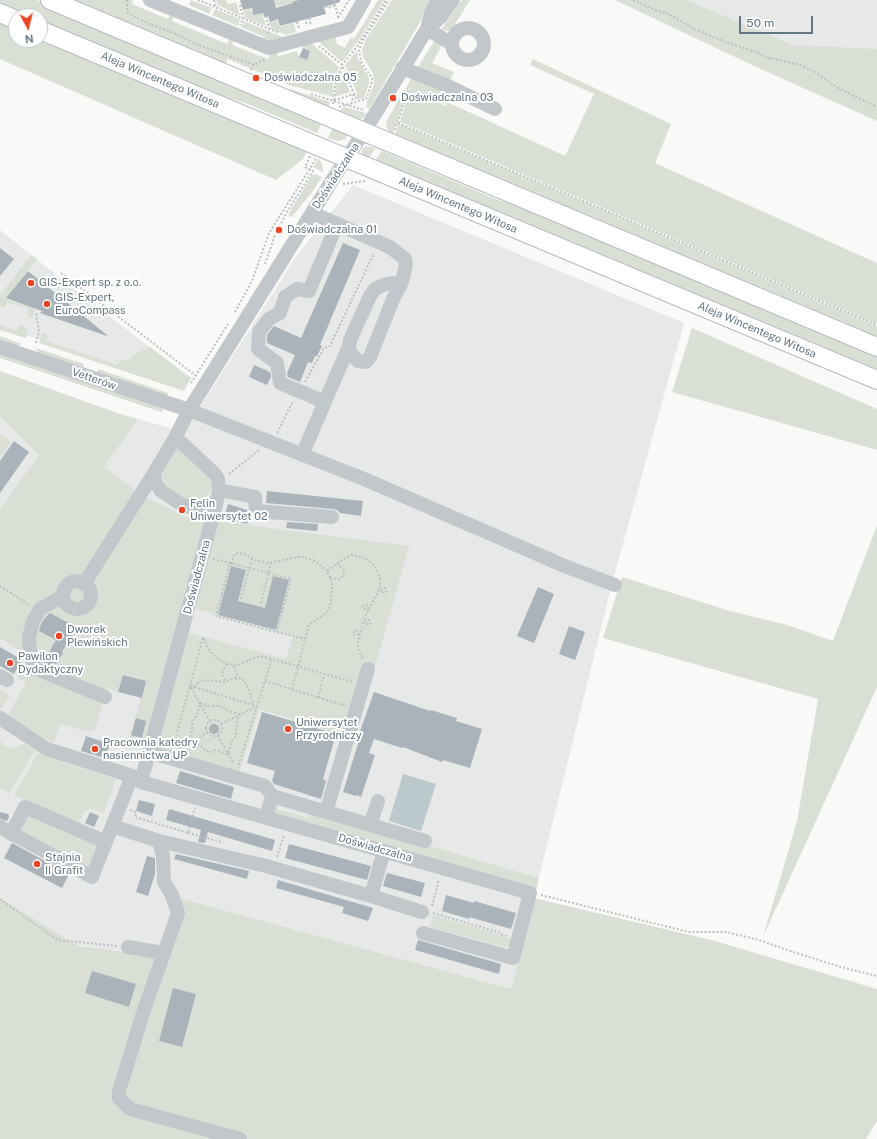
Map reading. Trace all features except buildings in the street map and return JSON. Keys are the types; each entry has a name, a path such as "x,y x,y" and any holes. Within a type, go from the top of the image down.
{"main road":[{"path":"50,0 877,347"},
{"name":"Aleja Wincentego Witosa","path":"48,33 877,380"}],"street":[{"path":"150,0 269,48 348,27 364,0"},
{"name":"Doświadczalna","path":"427,29 431,14 438,0"},
{"name":"Doświadczalna","path":"175,438 189,410 200,379 348,158 427,29 441,17 453,0"},
{"path":"427,29 452,44"},
{"path":"402,68 446,85 495,109"},
{"path":"312,213 379,242 397,252 405,259 406,270 370,357 366,362 358,361 350,353 349,346"},
{"path":"325,402 280,383 277,363 258,349 259,332 269,319 280,313 285,297 297,289 309,291 337,224"},
{"path":"302,454 370,296 375,289 393,283 400,284"},
{"name":"Vetterów","path":"0,347 189,410 364,479 567,567 615,585"},
{"path":"84,584 175,438 184,444 214,474 218,491"},
{"path":"154,473 156,483 160,491 180,504 189,507 206,507 218,491"},
{"path":"218,491 255,497 256,511 332,517"},
{"name":"Doświadczalna","path":"218,491 149,752 136,779 266,818 530,893"},
{"path":"78,582 89,588 89,601 83,608 71,608 66,604 63,596 64,591 69,584 78,582"},
{"path":"63,596 38,611 33,621 29,637 34,668 104,697"},
{"path":"326,812 368,669"},
{"path":"0,718 47,749 136,779 120,807 112,826 106,842 92,877 6,831 25,807 106,842"},
{"path":"149,752 266,786 272,796 425,841"},
{"path":"266,818 272,796"},
{"path":"370,825 378,801"},
{"path":"112,826 159,841 266,866 422,912"},
{"path":"159,841 163,856 164,882 172,895 178,913 118,1091 119,1098 130,1109 240,1139"},
{"path":"371,896 384,851"},
{"path":"423,933 513,958 530,893"},
{"path":"128,947 163,954"}],"path":[{"path":"127,0 127,12 135,17 174,33 198,45 254,65 250,71"},
{"path":"198,0 280,34"},
{"path":"213,11 215,7 214,0"},
{"path":"334,0 338,17"},
{"path":"354,94 334,101 335,84 342,66 356,48 386,0"},
{"path":"333,119 339,106 350,105 366,99 372,78 361,62 359,50 362,42 389,0"},
{"path":"633,0 669,14 698,31 728,43 756,52 765,57 800,65 814,71 838,88 877,107"},
{"path":"240,5 243,19 240,26"},
{"path":"326,6 327,8 336,5"},
{"path":"304,14 309,38 342,66 354,94 350,105"},
{"path":"266,16 269,29"},
{"path":"404,87 409,89 398,124 877,325"},
{"path":"234,314 252,281 269,233 317,159 321,147"},
{"path":"265,264 287,212 313,171"},
{"path":"338,189 342,184 358,181"},
{"path":"218,491 275,438 324,348 330,346 379,242"},
{"path":"61,273 200,379"},
{"path":"36,313 40,331 36,343"},
{"path":"188,388 200,379 230,320"},
{"path":"200,379 213,352"},
{"path":"292,689 309,625 324,614 329,608 332,595 330,578 327,571 315,561 304,557 271,563 252,558 244,554 238,553 233,556 216,616 305,639"},
{"path":"327,571 337,563 352,555 365,558 375,566 378,572 380,589 359,634 358,646 368,669"},
{"path":"206,558 291,580 277,632"},
{"path":"241,599 252,558"},
{"path":"261,603 271,563"},
{"path":"330,578 339,579 343,576 344,570 337,563"},
{"path":"0,586 38,611"},
{"path":"207,733 172,751 203,637 208,648 213,654 232,666 237,672 235,678"},
{"path":"232,666 242,664 256,657 265,657 363,684"},
{"path":"218,736 237,770 272,659"},
{"path":"227,664 222,671 222,675 229,681"},
{"path":"318,698 324,674"},
{"path":"194,687 198,682 206,680 220,682 241,678 245,682 250,692 253,705"},
{"path":"265,681 356,709"},
{"path":"190,686 257,706"},
{"path":"190,686 210,721"},
{"path":"200,702 210,706 220,706 239,714"},
{"path":"189,742 192,722 197,715 200,702"},
{"path":"221,724 257,706"},
{"path":"228,754 232,742 236,736 236,727 239,714"},
{"path":"207,733 206,726 210,721 216,720 221,724 222,731 218,736"},
{"path":"207,733 212,736 218,736"},
{"path":"189,742 200,745 206,751 211,752 215,750 228,754"},
{"path":"188,833 196,804"},
{"path":"120,807 136,812 135,817 222,843"},
{"path":"270,856 277,858 286,829"},
{"path":"439,878 431,913 518,939"},
{"path":"530,893 689,932 726,932 759,940 833,964 877,976"},
{"path":"0,899 59,940 128,947"}],"shaded area":[{"path":"0,0 37,0 322,121 317,133 245,103 186,85 48,27 48,8 8,8 8,11 0,8"},
{"path":"68,0 133,0 132,4 168,19 170,14 174,16 172,21 227,44 230,38 234,40 232,45 268,59 272,50 277,49 278,56 297,51 299,57 306,60 310,51 303,48 303,44 311,43 339,67 333,83 333,95 335,95 337,79 341,70 350,92 334,97 289,85 228,59 226,63 205,58"},
{"path":"191,0 212,8 209,14 189,5"},
{"path":"216,0 226,0 228,4 236,2 240,16 218,5"},
{"path":"274,0 296,0 292,1 293,3 276,7"},
{"path":"378,0 384,0 359,40 342,62 317,40 335,36 337,44 345,48 351,37 354,39"},
{"path":"392,0 433,0 369,109 366,106 374,84 374,79 373,73 363,57 362,50 365,41"},
{"path":"462,0 470,0 451,31 441,30"},
{"path":"615,0 877,0 877,117"},
{"path":"615,0 686,0 793,45 877,49 877,121 754,66"},
{"path":"215,9 240,19 238,26 212,15"},
{"path":"251,9 253,15 262,13 266,26 245,18 243,11"},
{"path":"278,20 280,27 294,23 296,32 286,35 271,29 269,22"},
{"path":"0,21 8,24 8,48 48,48 48,40 307,151 303,159 276,180 0,59"},
{"path":"244,21 285,38 271,41 263,38 264,37 241,27"},
{"path":"436,38 441,45 432,63 454,72 449,82 417,69"},
{"path":"357,51 358,59 369,78 369,83 364,98 354,100 357,93 345,65"},
{"path":"533,59 671,124 655,163 877,263 877,324 400,122 410,89 407,86 412,77 444,88 438,102 446,106 447,102 565,156 594,94 530,65"},
{"path":"290,89 330,102 327,111 289,91"},
{"path":"405,89 407,90 400,113 393,133 390,133 386,125 387,120"},
{"path":"345,107 367,114 359,121 338,115 341,109"},
{"path":"399,124 877,326 877,340 394,137"},
{"path":"334,126 347,134 346,139 338,141 328,138"},
{"path":"366,146 376,148 367,160 362,156 362,149"},
{"path":"382,151 503,202 536,209 877,353 877,374 373,163"},
{"path":"319,159 322,164 323,172 313,167"},
{"path":"315,174 322,177 292,217 289,216 289,213 312,175"},
{"name":"Uniwersytet Przyrodniczy","path":"353,185 684,323 613,580 511,989 169,895 175,913 159,956 79,946 0,898 0,371 120,414 184,432 297,255"},
{"name":"GIS-Expert, EuroCompass","path":"0,230 157,353 119,367 0,326"},
{"path":"31,255 37,259 5,299 35,309 32,318 28,317 29,309 7,302 5,308 0,306 0,295"},
{"path":"0,325 17,331 19,325 24,326 28,331 26,338 0,330"},
{"path":"692,328 877,409 877,450 672,392"},
{"path":"42,332 48,335 46,341 117,365 121,360 130,361 133,355 150,347 191,378 184,391 39,343"},
{"path":"0,336 22,344 17,346 0,341"},
{"path":"36,348 84,364 82,369 38,353"},
{"path":"0,353 163,409 161,412 0,358"},
{"path":"98,369 168,393 167,398 97,374"},
{"path":"0,371 138,419 104,467 143,496 186,517 206,523 146,749 128,743 146,681 123,675 118,692 107,688 95,730 90,732 60,724 54,743 17,723 8,716 26,682 17,678 30,657 0,638 0,509 39,455 0,416"},
{"path":"0,434 11,442 0,458"},
{"path":"178,448 208,476 211,483 211,489 205,498 193,501 186,499 168,488 163,478 162,469 173,449"},
{"path":"217,521 409,546 355,739 259,709 239,774 154,749 186,632 286,659 293,635 276,630 265,609 238,601 246,570 231,566 218,615 192,608"},
{"path":"877,525 877,687 763,937 797,821 818,699 603,638 622,577 730,611 787,625 833,641"},
{"path":"0,689 9,695 8,699 0,710"},
{"path":"0,741 5,746 11,748 24,744 35,750 10,793 0,788"},
{"path":"38,753 116,779 104,813 90,808 85,811 78,824 14,795"},
{"path":"403,774 436,784 421,831 389,821"},
{"path":"278,802 277,809 308,818 311,811 539,878 536,891 271,816 274,804"},
{"path":"28,814 98,843 88,868 19,834"},
{"path":"169,895 511,989 534,898 715,941 877,989 877,1121 866,1139 0,1139 0,898 79,946 159,956 175,913"},
{"path":"433,915 515,940 511,946 504,947 430,927"}],"place":[{"name":"Doświadczalna 05","path":"256,78"},
{"name":"Doświadczalna 03","path":"393,98"},
{"name":"Doświadczalna 01","path":"279,230"},
{"name":"GIS-Expert sp. z o.o.","path":"31,283"},
{"name":"GIS-Expert, EuroCompass","path":"47,304"},
{"name":"Felin Uniwersytet 02","path":"182,510"},
{"name":"Dworek Plewińskich","path":"59,636"},
{"name":"Pawilon Dydaktyczny","path":"10,663"},
{"name":"Uniwersytet Przyrodniczy","path":"288,729"},
{"name":"Pracownia katedry nasiennictwa UP","path":"95,749"},
{"name":"Stajnia II Grafit","path":"37,864"}]}
